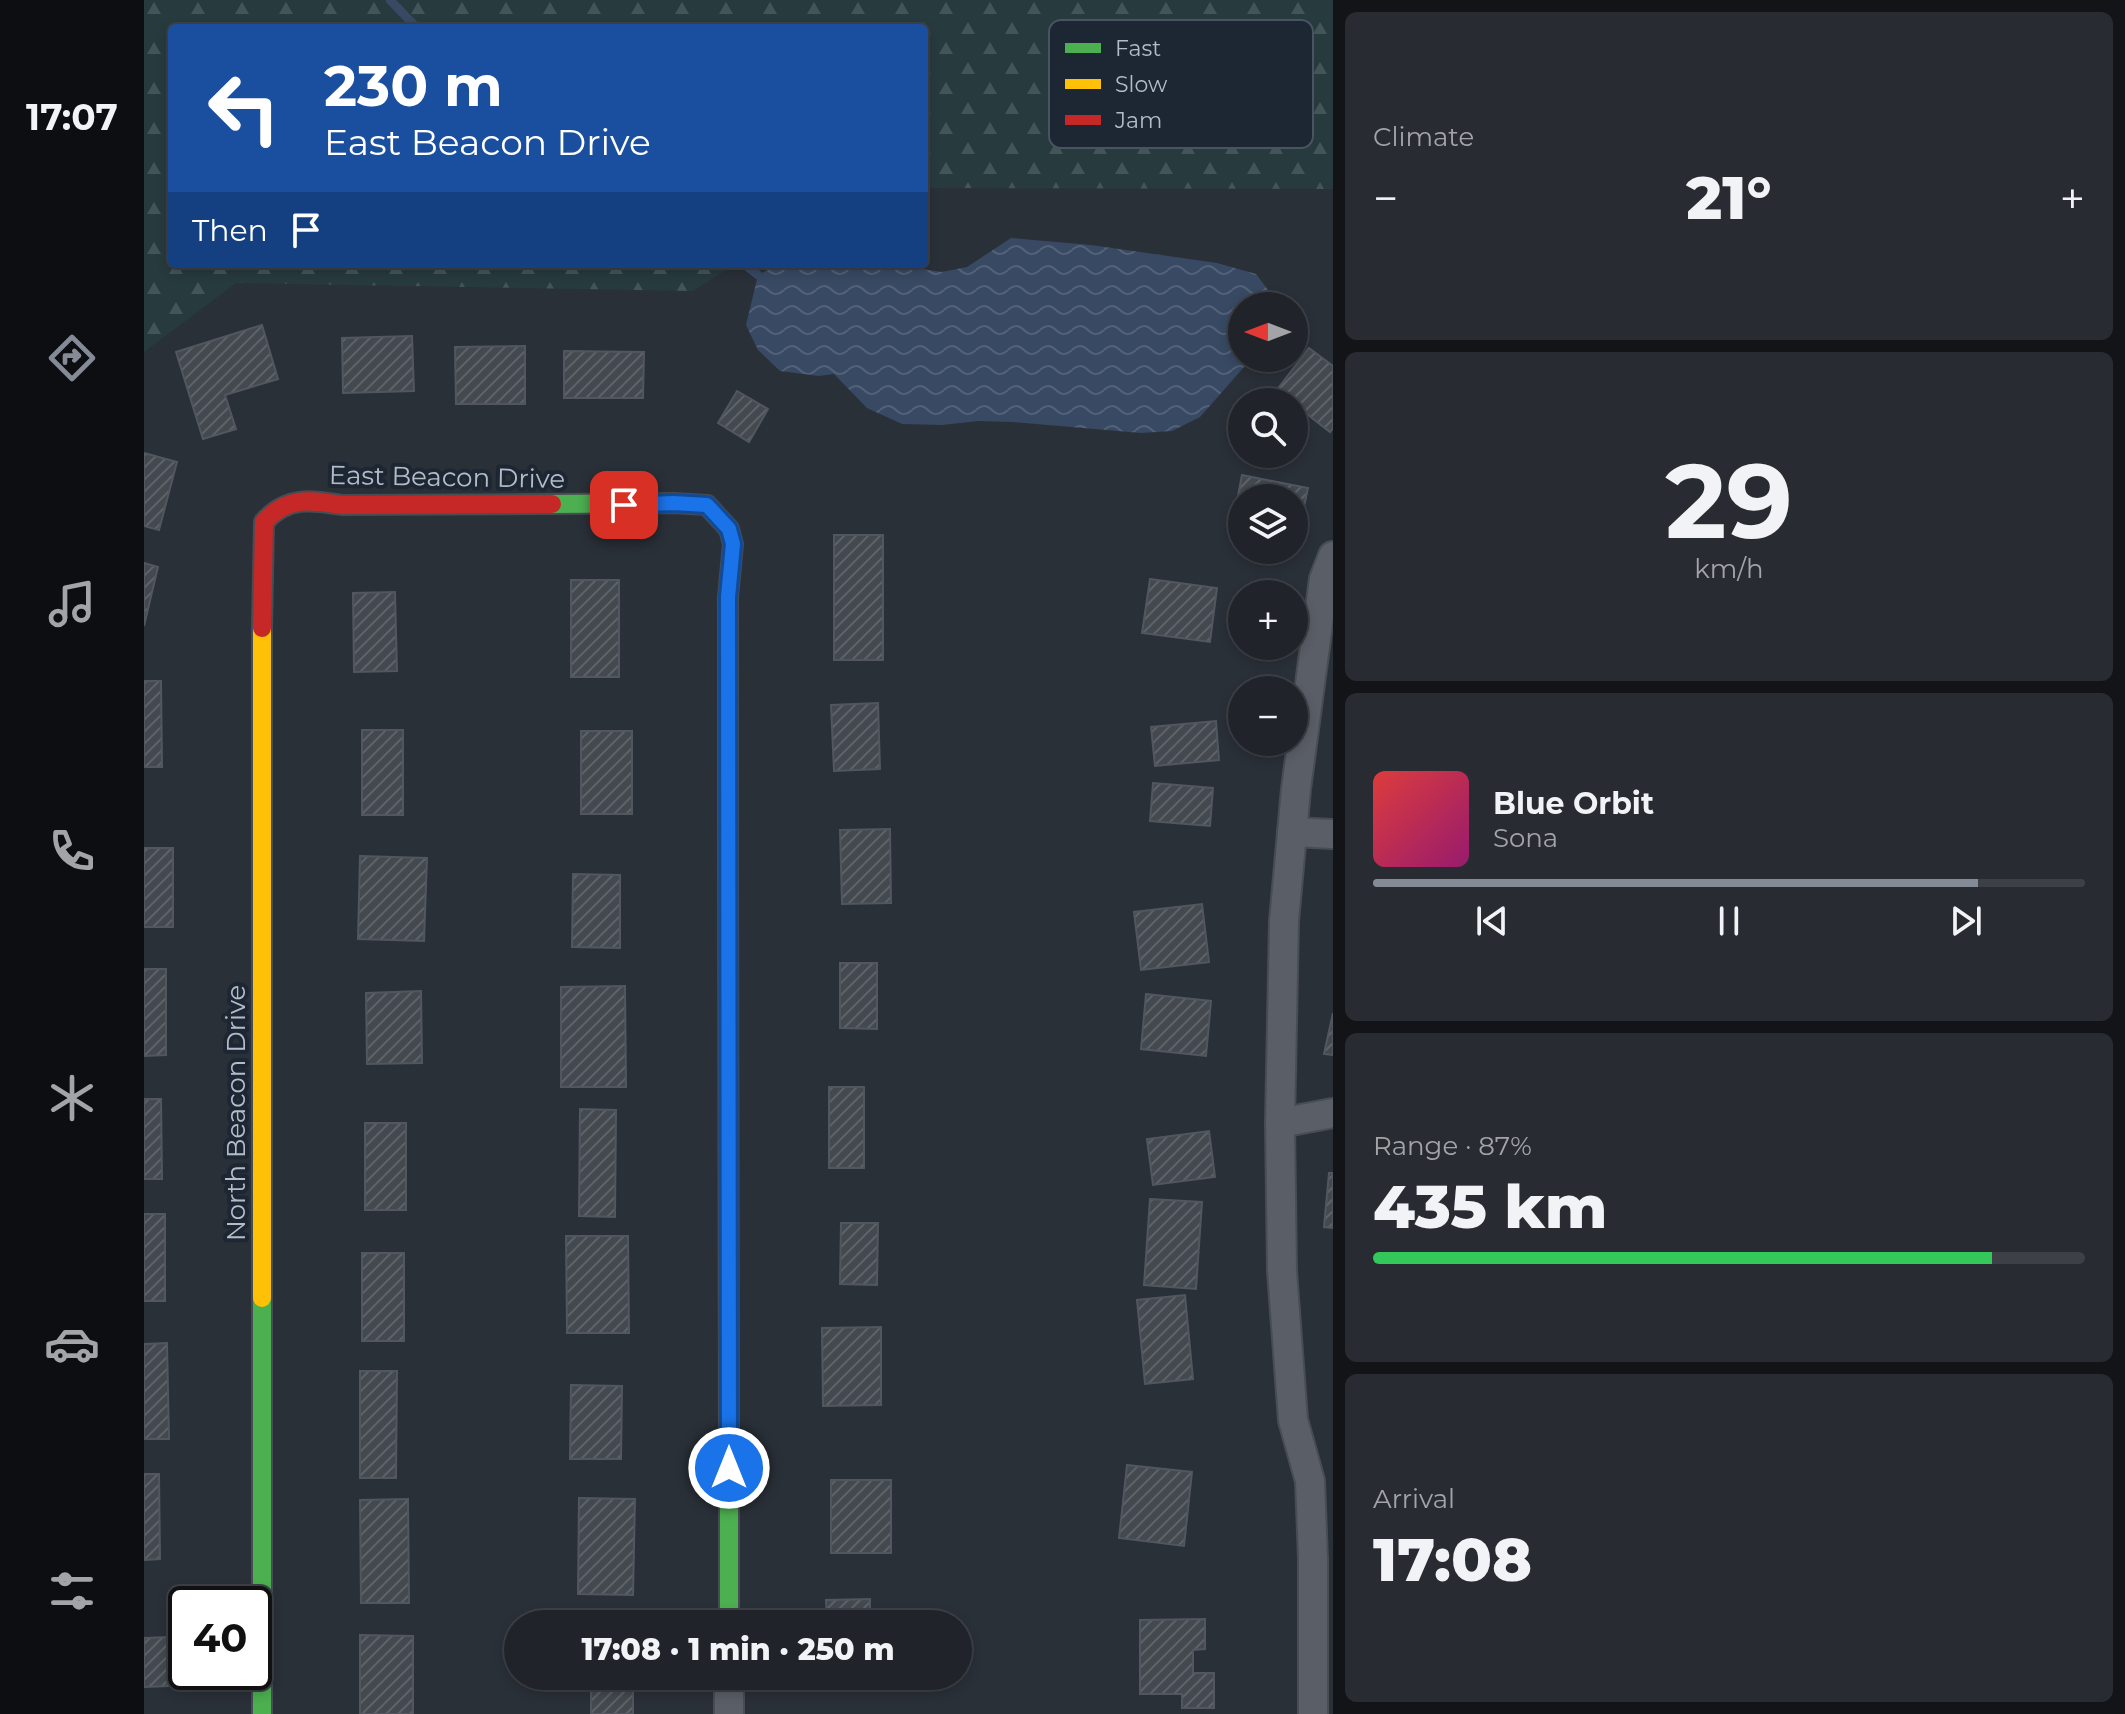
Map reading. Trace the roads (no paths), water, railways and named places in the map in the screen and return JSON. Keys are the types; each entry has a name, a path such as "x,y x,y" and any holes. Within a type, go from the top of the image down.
{"street":[{"name":"East Beacon Drive","path":"270,514 285,504 307,500 342,505 673,503 707,505 729,529 733,544 728,597 729,1610"},
{"name":"North Beacon Drive","path":"262,1714 262,590 264,522 270,514"},
{"path":"1313,1714 1323,1559 1310,1481 1293,1420 1282,1271 1280,1123 1284,921 1292,832 1324,579 1333,556"},
{"path":"1292,832 1333,834"},
{"path":"1280,1123 1333,1113"},
{"path":"729,1690 729,1714"}],"water":[{"path":"1011,238 1091,245 1217,263 1256,274 1270,292 1228,292 1228,372 1240,372 1200,417 1172,431 1141,433 1012,422 902,424 867,408 834,374 819,376 780,371 758,350 746,325 758,275 771,268 914,268 942,272 967,267"}],"waterway":[{"path":"390,0 413,24"},
{"path":"749,268 758,275"}]}
